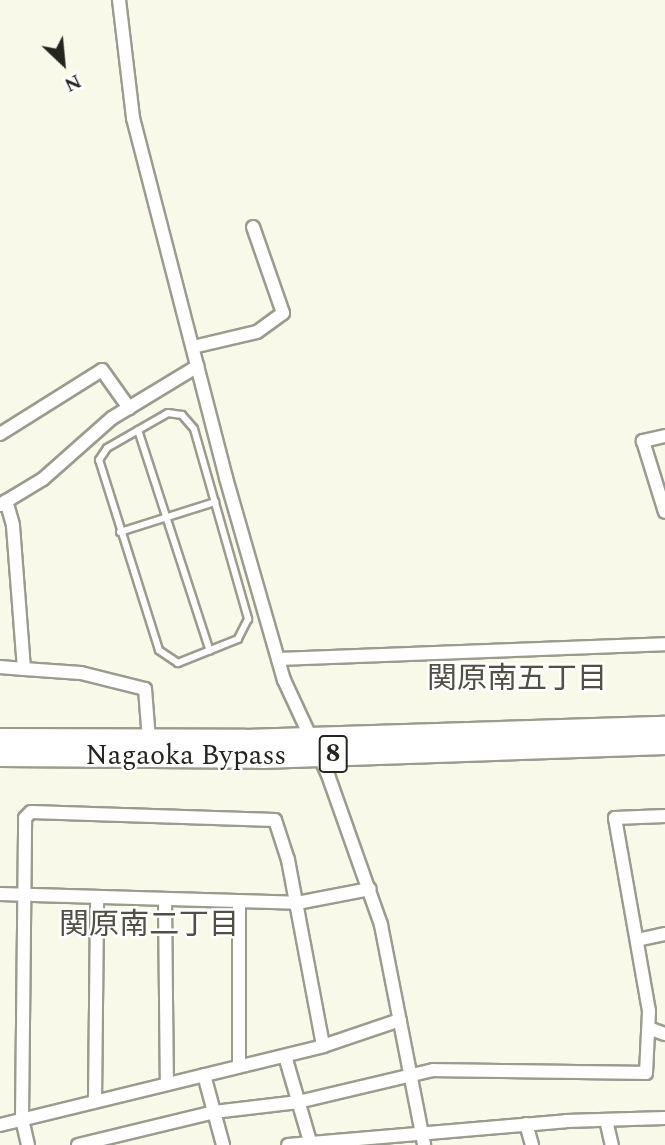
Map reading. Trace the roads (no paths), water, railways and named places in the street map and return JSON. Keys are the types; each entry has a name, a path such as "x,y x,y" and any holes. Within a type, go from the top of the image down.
{"highway":[{"path":"579,731 665,714"},
{"name":"Nagaoka Bypass","path":"0,739 149,740 314,747 665,727"},
{"name":"Nagaoka Bypass","path":"0,755 314,747 665,743"}],"street":[{"path":"119,0 133,118 198,366 278,659 370,889 413,1077 424,1140"},
{"path":"194,347 257,332 283,313 253,228"},
{"path":"24,669 13,525 3,503 43,479 97,430 198,366"},
{"path":"0,434 102,370 129,408"},
{"path":"665,436 643,441 665,512"},
{"path":"278,659 665,644"},
{"path":"0,667 81,673 145,689 149,740"},
{"path":"28,1145 22,1119 25,818 31,812 275,820 281,825 323,1046"},
{"path":"79,1145 214,1112 298,1101 413,1077 433,1070 646,1073 651,1029 615,818 665,816"},
{"path":"0,894 165,902 297,903 370,889"},
{"path":"95,1101 97,897"},
{"path":"165,902 167,1083"},
{"path":"239,902 239,1066"},
{"path":"637,940 665,934"},
{"path":"0,1125 285,1056 400,1020"},
{"path":"651,1029 665,1034"},
{"path":"285,1056 311,1144"},
{"path":"204,1075 223,1145"},
{"path":"288,1145 424,1140 526,1124 665,1118"},
{"path":"606,1120 612,1145"},
{"path":"526,1124 532,1145"}],"lane":[{"path":"168,413 189,421 248,619 242,636 178,663 163,656 120,532 99,460 107,448 138,430 168,413"},
{"path":"138,430 210,651"},
{"path":"120,532 215,502"}],"district":[{"name":"関原南五丁目","path":"517,679"},
{"name":"関原南二丁目","path":"149,925"}]}
